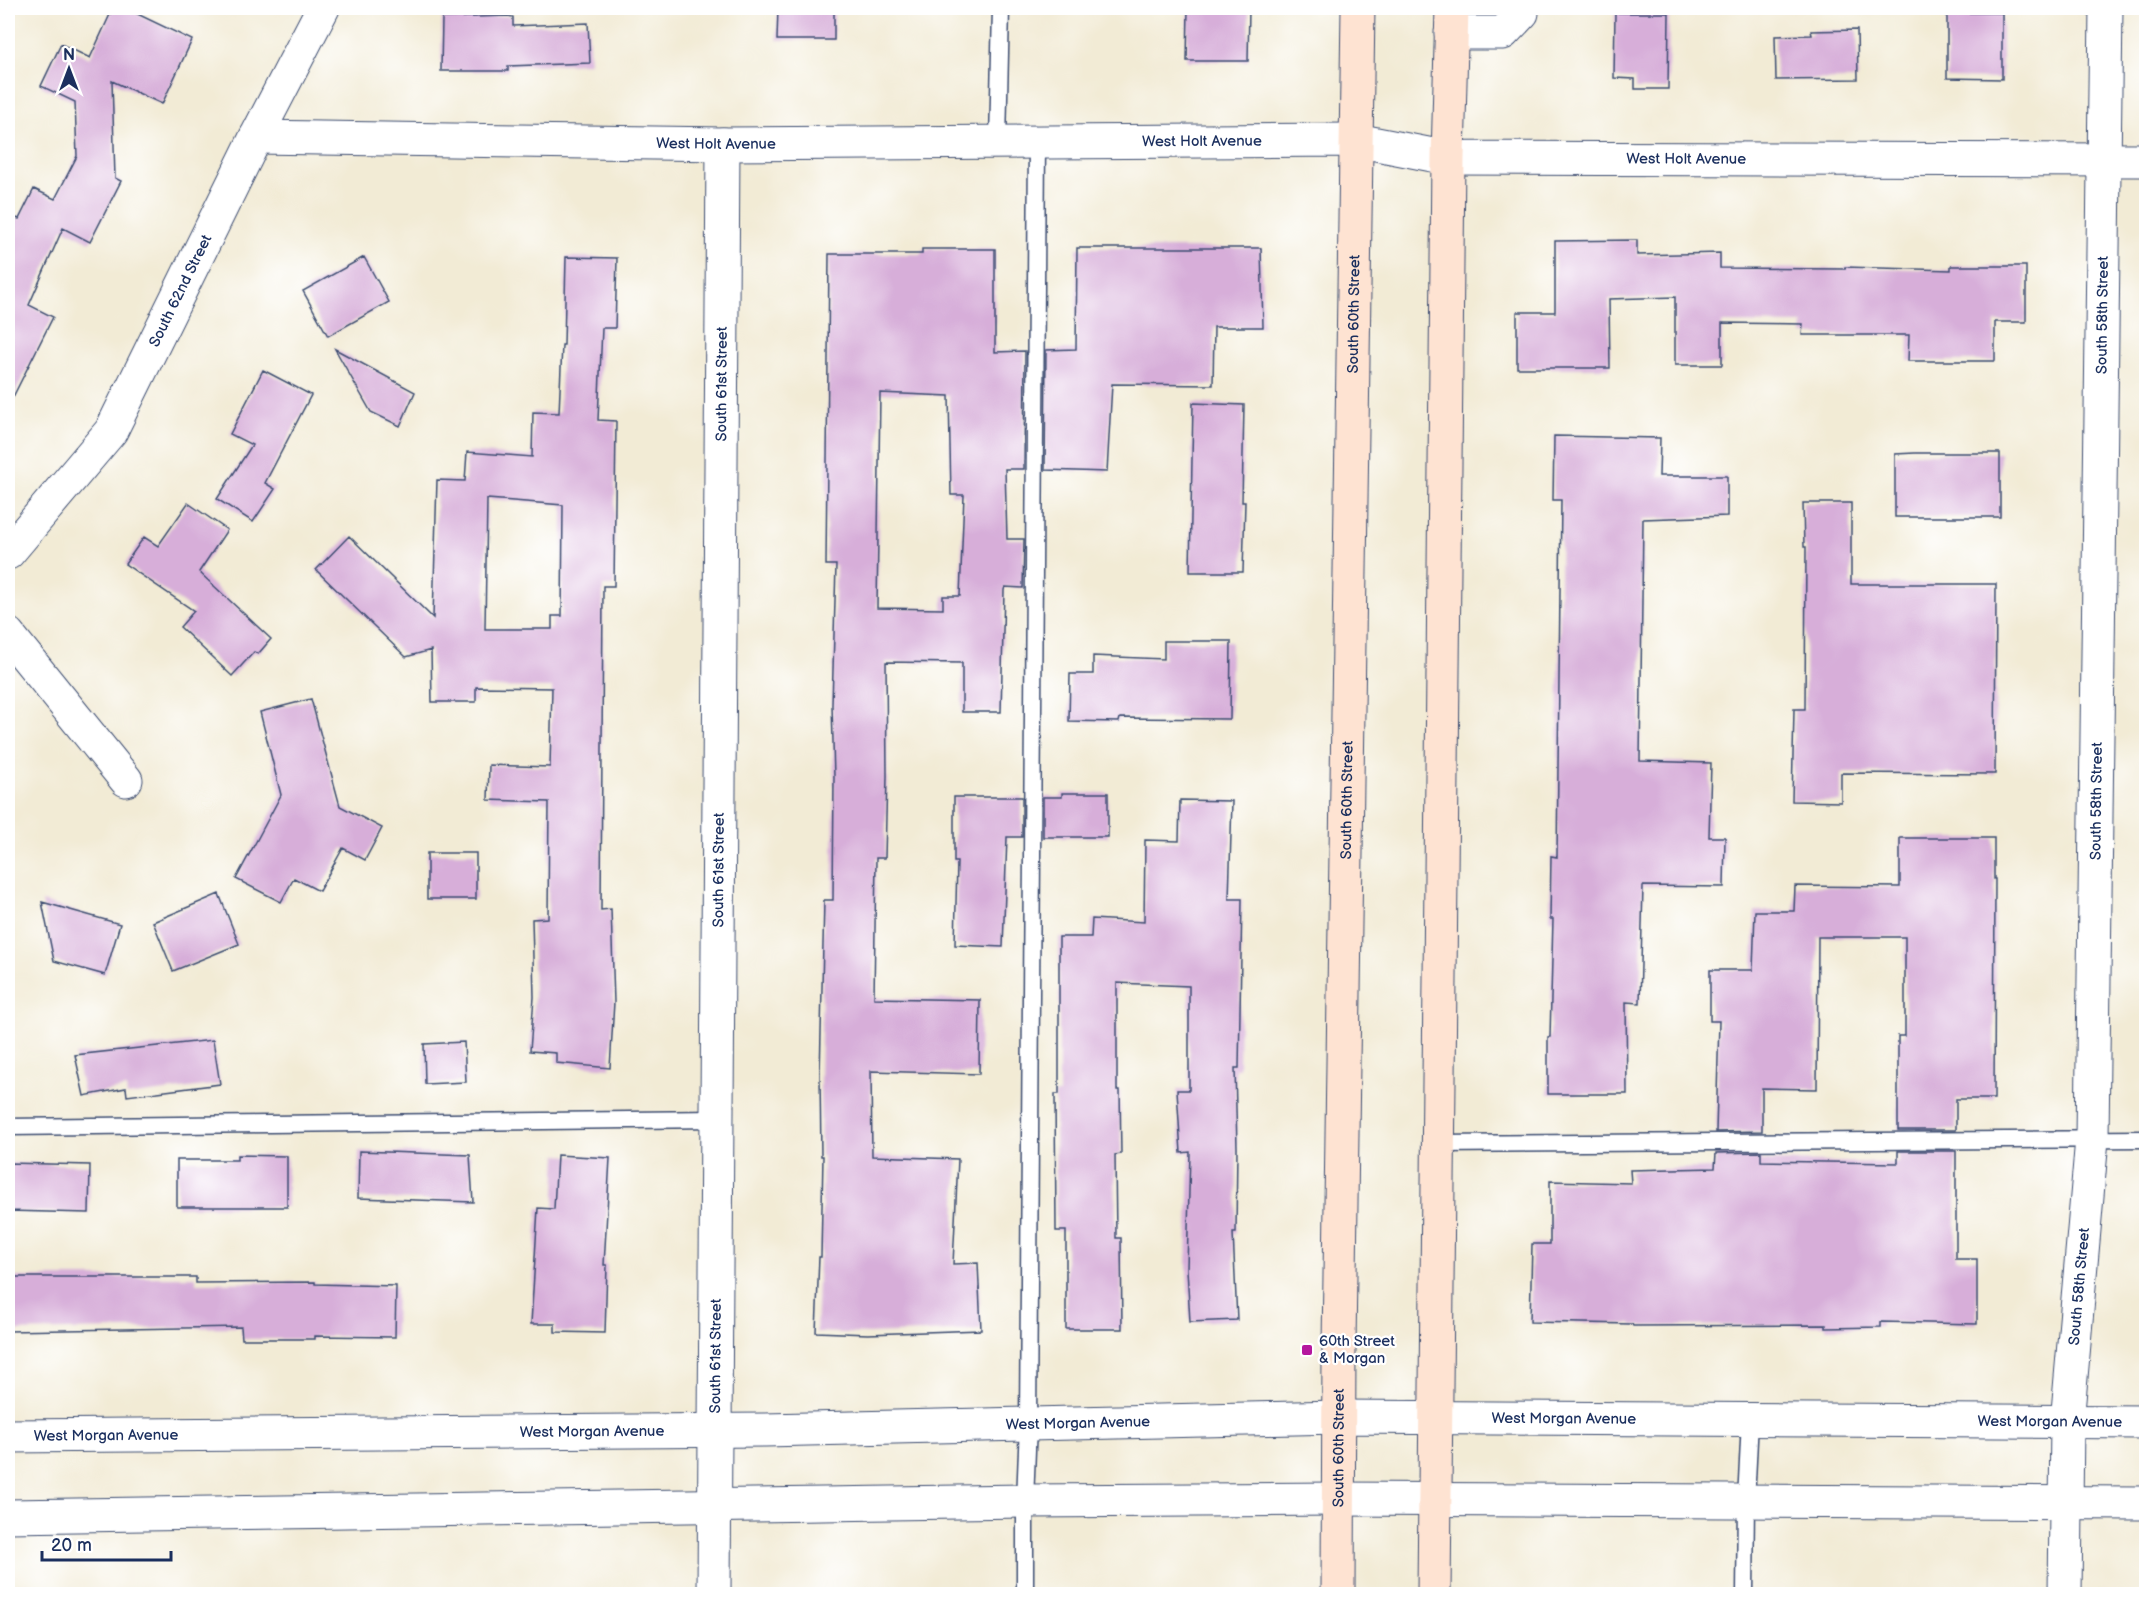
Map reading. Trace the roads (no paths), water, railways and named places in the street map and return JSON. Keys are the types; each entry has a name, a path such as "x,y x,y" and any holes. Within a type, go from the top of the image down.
{"main road":[{"name":"South 60th Street","path":"1338,1594 1358,8"},
{"path":"1434,1594 1448,158 1452,20"}],"street":[{"name":"South 62nd Street","path":"8,553 111,430 256,137 323,8"},
{"path":"1452,20 1503,33 1522,14 1522,8"},
{"name":"South 58th Street","path":"2065,1594 2067,1423 2092,1139 2106,8"},
{"name":"West Holt Avenue","path":"256,137 723,144 1356,140 1448,158 2146,160"},
{"name":"South 61st Street","path":"714,1594 723,144"},
{"path":"8,634 126,780"},
{"name":"West Morgan Avenue","path":"8,1436 714,1431 1339,1417 2146,1422"},
{"path":"8,1516 1025,1501 1339,1499 2146,1503"}],"lane":[{"path":"998,142 1001,8"},
{"path":"1025,1594 1037,142"},
{"path":"8,1127 716,1119"},
{"path":"1438,1144 2146,1139"},
{"path":"1745,1594 1750,1420"}],"place":[{"name":"60th Street & Morgan","path":"1307,1350"}]}
